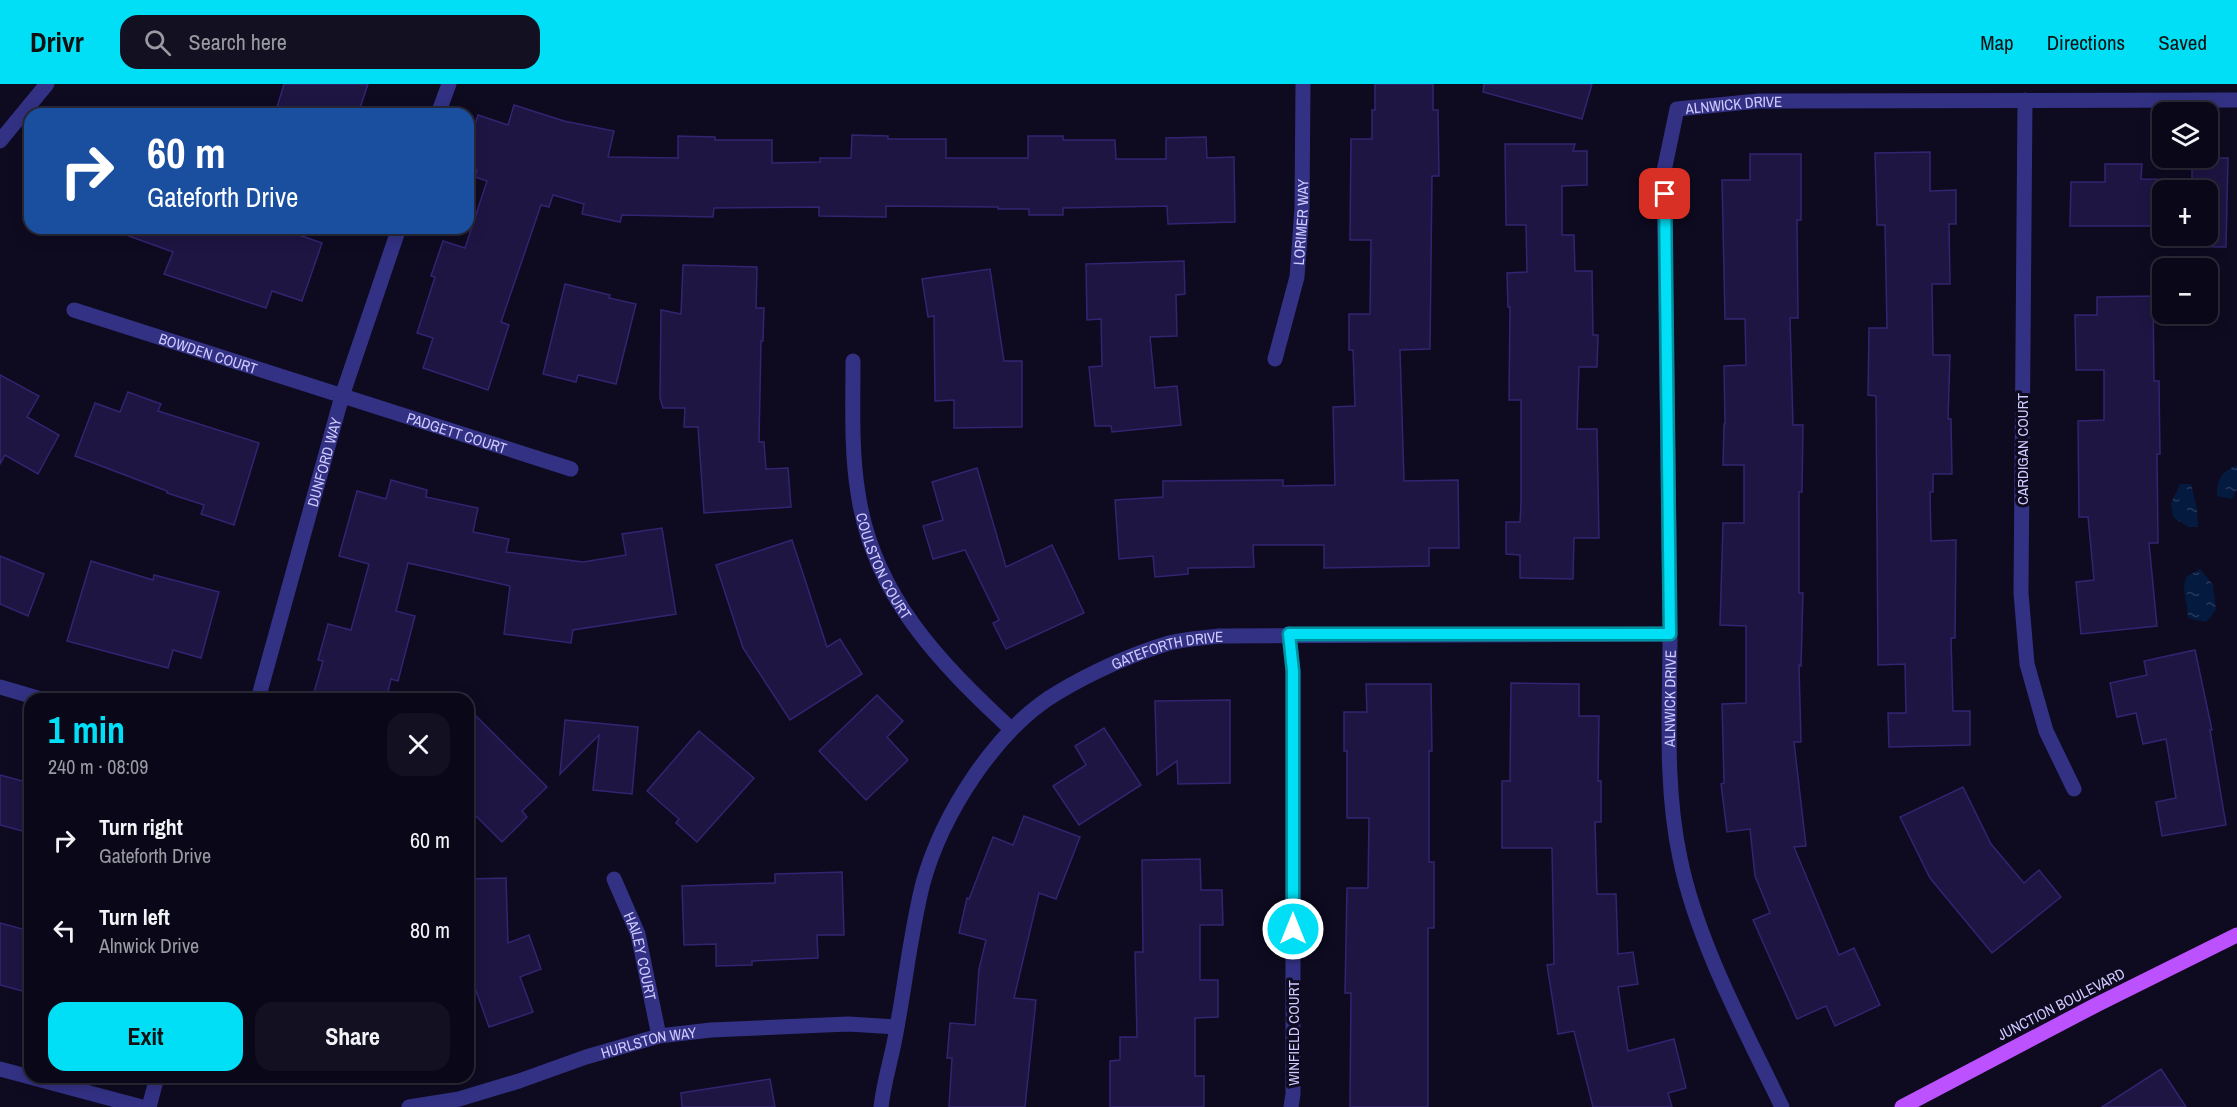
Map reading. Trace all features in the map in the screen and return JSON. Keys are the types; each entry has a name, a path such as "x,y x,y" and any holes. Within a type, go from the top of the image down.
{"main road":[{"name":"JUNCTION BOULEVARD","path":"1902,1107 2237,935"}],"street":[{"path":"27,108 47,84"},
{"path":"440,108 449,84"},
{"name":"LORIMER WAY","path":"1275,359 1297,278 1302,208 1303,84"},
{"name":"CARDIGAN COURT","path":"2025,100 2021,593 2027,664 2046,731 2074,789"},
{"name":"ALNWICK DRIVE","path":"1782,1107 1721,976 1697,918 1680,859 1672,812 1669,761 1670,634 1664,171 1677,109 1758,101 2237,100"},
{"path":"0,141 24,112"},
{"name":"DUNFORD WAY","path":"260,693 342,396 397,234"},
{"name":"BOWDEN COURT","path":"74,310 342,396"},
{"name":"COULSTON COURT","path":"853,361 858,493 868,541 889,589 921,636 965,686 1011,729"},
{"name":"PADGETT COURT","path":"342,396 571,469"},
{"name":"WINFIELD COURT","path":"1289,634 1293,671 1293,1094 1291,1107"},
{"name":"GATEFORTH DRIVE","path":"881,1107 912,933 924,881 943,827 976,773 1011,729 1055,693 1114,662 1171,643 1219,636 1670,634"},
{"path":"0,687 24,694"},
{"name":"HAILEY COURT","path":"614,879 638,934 659,1036"},
{"name":"HURLSTON WAY","path":"409,1107 460,1103 586,1057 659,1036 711,1030 837,1024 897,1027"},
{"path":"0,1070 24,1076"},
{"path":"50,1083 142,1107"},
{"path":"149,1107 155,1083"}],"water":[{"path":"2237,466 2237,489 2232,499 2217,496 2220,478"},
{"path":"2180,484 2191,484 2197,509 2198,527 2188,527 2173,517 2171,503"},
{"path":"2200,569 2213,585 2216,610 2206,622 2188,618 2184,592 2186,577"}],"building":[{"path":"284,84 368,84 360,108 277,108"},
{"path":"1375,84 1433,84 1433,110 1438,110 1439,176 1432,176 1430,349 1400,350 1404,481 1458,480 1459,548 1429,548 1429,566 1324,568 1324,545 1253,545 1254,567 1188,568 1188,574 1155,577 1153,556 1119,559 1115,500 1163,497 1163,481 1283,480 1283,486 1335,485 1333,407 1355,406 1353,350 1349,350 1349,314 1370,314 1371,240 1350,240 1351,139 1372,139"},
{"path":"1484,84 1592,84 1582,119 1483,92"},
{"path":"514,105 564,121 614,131 608,157 678,158 678,136 715,137 715,140 772,140 772,163 820,162 820,158 851,158 852,135 888,136 888,139 946,139 946,158 1028,158 1028,136 1063,136 1063,140 1115,140 1116,159 1166,159 1166,138 1206,137 1207,158 1234,157 1235,222 1168,224 1167,206 1063,208 1063,215 1029,215 1029,209 998,209 998,207 886,206 886,217 819,216 819,207 714,208 713,217 622,215 620,222 582,214 584,204 553,195 549,207 541,205 501,322 509,325 488,390 423,368 433,338 417,333 435,277 431,276 443,241 465,248 470,234 474,234 474,221 487,181 475,177 477,170 474,169 474,127 478,115 508,125"},
{"path":"1505,144 1575,144 1573,151 1587,151 1587,185 1562,186 1562,235 1574,235 1575,271 1592,271 1593,335 1598,335 1597,367 1579,367 1577,429 1597,429 1599,538 1574,538 1573,579 1520,578 1520,555 1506,554 1506,522 1520,522 1521,504 1521,400 1509,400 1510,307 1508,307 1507,273 1527,272 1526,225 1506,225"},
{"path":"1930,152 1930,191 1956,190 1956,224 1949,224 1950,284 1932,284 1933,355 1950,355 1948,419 1951,419 1952,474 1933,474 1933,492 1930,492 1931,541 1956,540 1955,638 1951,638 1953,711 1970,711 1970,745 1889,747 1888,713 1906,713 1905,664 1878,665 1876,396 1868,395 1869,328 1887,328 1885,225 1877,225 1875,153"},
{"path":"1750,154 1801,154 1801,220 1797,220 1798,318 1790,318 1793,425 1803,425 1802,492 1799,492 1799,593 1803,593 1801,666 1799,665 1801,742 1794,742 1806,846 1794,847 1839,955 1854,948 1880,1005 1835,1026 1826,1006 1797,1019 1753,920 1770,913 1755,876 1750,829 1727,832 1721,784 1724,783 1722,704 1746,703 1746,626 1720,625 1723,523 1744,523 1744,465 1723,465 1724,366 1746,365 1745,319 1725,319 1722,180 1750,180"},
{"path":"2218,158 2228,158 2226,247 2160,246 2218,246 2218,180 2192,180 2192,168 2218,168"},
{"path":"2105,164 2142,164 2141,179 2192,180 2152,180 2152,226 2070,226 2071,182 2105,182"},
{"path":"123,234 296,234 322,243 302,301 272,291 266,308 164,274 173,252"},
{"path":"1184,261 1185,294 1176,295 1177,336 1150,337 1155,388 1177,386 1181,425 1112,432 1111,426 1095,426 1089,367 1102,366 1101,319 1087,320 1086,264"},
{"path":"683,265 757,267 756,308 764,308 759,442 764,442 766,469 788,468 791,507 704,513 698,427 684,427 685,408 663,408 660,398 661,310 681,314"},
{"path":"990,269 1004,361 1022,361 1022,427 954,428 954,400 935,401 934,316 928,317 922,279"},
{"path":"565,284 636,304 616,384 578,375 576,382 543,374"},
{"path":"2152,296 2154,381 2159,381 2160,454 2157,454 2158,543 2149,543 2157,626 2081,634 2076,582 2094,580 2088,517 2079,517 2078,421 2104,420 2104,370 2076,370 2075,315 2097,315 2097,297"},
{"path":"0,375 39,396 27,417 59,435 38,474 5,455 0,464"},
{"path":"128,392 161,404 158,411 259,443 234,525 201,514 204,505 167,493 167,491 75,456 95,403 120,412"},
{"path":"977,468 1006,567 1052,545 1084,613 1006,649 993,623 999,620 965,550 933,559 923,526 943,520 932,482"},
{"path":"391,480 427,490 426,497 478,508 473,532 509,539 506,552 583,562 626,555 622,534 662,528 676,614 573,630 571,643 504,634 510,586 408,563 396,611 415,616 398,681 391,679 388,693 314,693 323,661 318,660 328,624 351,630 369,564 339,556 357,491 386,499"},
{"path":"792,540 827,647 840,639 862,674 790,720 743,648 716,565"},
{"path":"0,556 44,574 28,616 0,604"},
{"path":"91,561 153,580 154,575 219,592 201,658 173,650 168,668 67,641"},
{"path":"2195,650 2212,730 2210,730 2226,825 2162,836 2156,802 2176,798 2166,739 2143,744 2136,713 2117,717 2110,683 2147,675 2144,661"},
{"path":"1511,683 1579,684 1579,716 1599,716 1598,781 1601,781 1601,822 1595,822 1597,894 1616,894 1618,954 1633,952 1638,984 1618,987 1628,1051 1674,1039 1686,1088 1668,1093 1672,1107 1593,1107 1574,1031 1558,1034 1547,965 1554,964 1552,848 1502,848 1502,781 1510,781"},
{"path":"1366,684 1431,684 1429,862 1434,862 1434,928 1428,928 1428,1107 1350,1107 1351,993 1345,993 1347,888 1368,888 1369,818 1347,818 1347,751 1344,751 1344,712 1367,712"},
{"path":"877,695 903,721 887,737 908,760 866,800 819,751"},
{"path":"1230,700 1230,783 1178,784 1177,761 1157,775 1155,701"},
{"path":"474,714 547,787 522,811 527,817 502,842 474,814"},
{"path":"565,720 638,727 632,794 593,790 599,735 560,774"},
{"path":"1104,728 1141,785 1079,825 1053,786 1086,765 1075,746"},
{"path":"699,731 754,778 697,842 676,823 679,819 647,791"},
{"path":"0,775 24,781 24,831 0,825"},
{"path":"1963,787 1991,844 2024,883 2039,870 2061,897 1992,953 1930,878 1900,817"},
{"path":"1024,816 1080,837 1056,899 1039,893 1014,998 1036,1000 1025,1107 949,1107 952,1058 947,1058 950,1023 975,1025 979,969 986,940 959,933 967,898 969,899 993,837 1013,845"},
{"path":"1200,859 1201,890 1222,890 1223,925 1200,925 1200,980 1218,980 1218,1017 1195,1018 1195,1076 1204,1076 1204,1107 1110,1107 1110,1061 1120,1060 1120,1037 1137,1037 1135,952 1143,952 1142,860"},
{"path":"842,872 844,935 817,935 818,958 752,961 752,965 716,966 716,944 684,945 682,886 775,883 775,874"},
{"path":"506,878 508,943 529,935 541,969 520,977 533,1012 489,1027 474,985 474,879"},
{"path":"0,923 24,929 24,991 0,985"},
{"path":"2161,1069 2186,1107 2102,1107"},
{"path":"770,1079 775,1107 682,1107 681,1093"}],"route":[{"path":"1293,929 1293,671 1289,634 1670,634 1665,194"}]}
